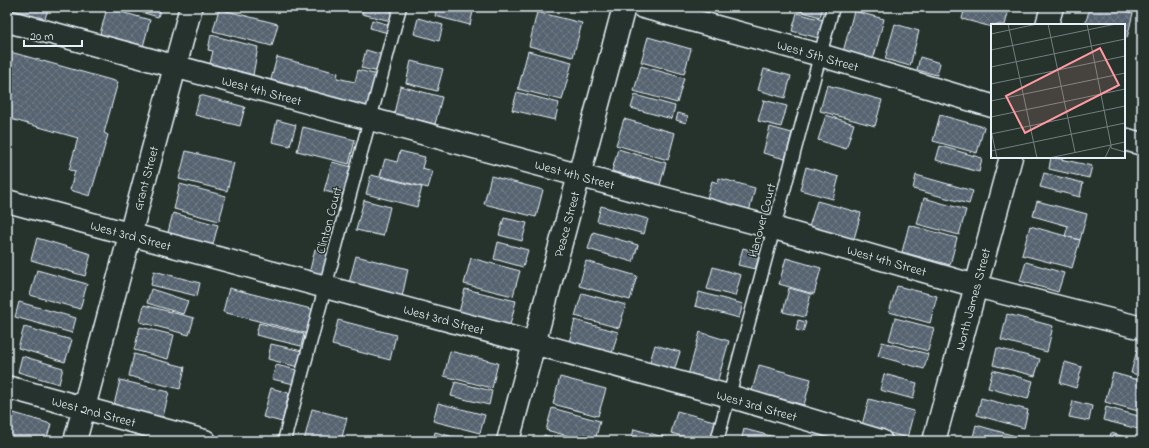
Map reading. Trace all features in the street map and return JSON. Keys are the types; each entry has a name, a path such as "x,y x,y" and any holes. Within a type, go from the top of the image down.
{"street":[{"name":"Grant Street","path":"75,441 191,7"},
{"name":"Peace Street","path":"508,441 624,7"},
{"name":"West 5th Street","path":"643,7 820,55 991,106"},
{"path":"1047,24 1052,7"},
{"name":"West 4th Street","path":"7,21 774,228 976,286 1142,328"},
{"path":"1125,139 1142,144"},
{"name":"North James Street","path":"934,441 1011,158"},
{"name":"West 3rd Street","path":"7,202 728,396 881,441"},
{"name":"West 2nd Street","path":"7,388 205,441"}],"lane":[{"name":"Clinton Court","path":"284,441 400,7"},
{"name":"Hanover Court","path":"716,441 833,7"}],"building":[{"path":"7,7 49,7 44,21 7,10"},
{"path":"124,7 161,7 158,17"},
{"path":"363,7 395,7 391,21 362,14"},
{"path":"437,7 474,7 470,25 435,16"},
{"path":"667,7 704,7 701,16"},
{"path":"786,7 823,7 820,17"},
{"path":"965,7 1000,7 1009,9 1005,24 991,24 991,27 962,19"},
{"path":"1090,7 1109,7 1133,13 1127,38 1125,37 1125,24 1085,24"},
{"path":"107,8 150,20 143,47 100,34"},
{"path":"219,9 278,24 272,46 213,31"},
{"path":"854,11 884,19 873,60 843,52"},
{"path":"537,12 582,23 573,57 529,46"},
{"path":"797,13 823,20 818,38 792,31"},
{"path":"418,18 443,25 439,41 414,34"},
{"path":"372,20 390,25 388,33 370,28"},
{"path":"895,24 919,31 910,66 885,59"},
{"path":"211,35 258,47 253,75 210,64 213,51 208,50"},
{"path":"648,37 691,49 684,74 641,62"},
{"path":"366,50 383,55 379,72 361,68"},
{"path":"7,51 118,82 104,133 108,135 90,196 70,190 75,171 69,170 78,138 7,118"},
{"path":"528,51 572,62 562,100 518,89"},
{"path":"277,57 338,73 337,78 355,82 358,70 378,75 371,105 367,106 270,83"},
{"path":"920,57 940,63 937,75 917,70"},
{"path":"411,61 443,69 437,91 406,83"},
{"path":"641,66 684,78 677,103 634,91"},
{"path":"764,69 791,76 785,98 758,90"},
{"path":"827,85 882,100 875,126 820,111"},
{"path":"400,86 442,97 435,124 394,114"},
{"path":"517,92 559,103 555,120 512,110"},
{"path":"200,95 245,107 240,126 195,115"},
{"path":"635,95 675,106 672,119 631,108"},
{"path":"764,100 787,106 781,127 758,121"},
{"path":"678,113 688,116 686,123 676,120"},
{"path":"826,115 854,124 846,149 818,140"},
{"path":"940,115 984,127 977,153 933,141"},
{"path":"624,119 675,133 668,160 616,145"},
{"path":"277,120 296,125 290,146 272,142"},
{"path":"303,127 355,140 349,164 297,151"},
{"path":"770,127 792,133 785,159 763,153"},
{"path":"940,146 982,158 979,172 936,160"},
{"path":"618,149 666,163 660,185 612,171"},
{"path":"186,151 234,163 227,191 179,179"},
{"path":"400,151 425,157 422,168 433,171 428,188 380,176 385,159 397,162"},
{"path":"1051,158 1092,166 1089,178 1049,169"},
{"path":"332,162 352,167 345,196 324,191"},
{"path":"806,167 839,177 833,199 800,190"},
{"path":"1044,173 1083,183 1080,197 1040,187"},
{"path":"371,175 422,187 417,207 366,194"},
{"path":"916,175 973,191 969,204 913,189"},
{"path":"491,176 543,190 536,217 484,204"},
{"path":"719,178 755,188 749,212 712,202 713,199 707,198 712,181 718,183"},
{"path":"180,184 226,196 219,221 174,209"},
{"path":"924,198 966,210 959,235 917,224"},
{"path":"364,200 390,207 383,236 356,230"},
{"path":"817,201 861,213 854,239 809,227"},
{"path":"1037,201 1087,214 1080,240 1065,236 1068,226 1033,216"},
{"path":"601,206 648,219 644,234 597,221"},
{"path":"173,213 218,225 212,248 167,236"},
{"path":"504,218 527,223 522,241 499,235"},
{"path":"909,225 957,238 950,265 902,252"},
{"path":"1030,226 1080,240 1072,268 1022,255"},
{"path":"593,232 638,245 633,262 588,249"},
{"path":"37,238 91,254 85,276 31,260"},
{"path":"498,242 528,250 523,267 494,259"},
{"path":"743,248 760,253 755,269 738,265"},
{"path":"315,249 330,253 324,278 309,274"},
{"path":"356,256 408,269 402,297 349,283"},
{"path":"471,258 520,271 513,296 464,284"},
{"path":"786,258 821,268 814,294 779,284"},
{"path":"586,261 637,276 630,300 579,286"},
{"path":"1026,262 1064,273 1058,292 1020,281"},
{"path":"713,267 741,275 735,296 707,289"},
{"path":"37,270 87,284 80,309 30,295"},
{"path":"154,271 200,283 197,296 151,285"},
{"path":"897,286 937,296 930,323 889,312"},
{"path":"229,288 315,310 309,334 223,312"},
{"path":"789,288 811,294 805,317 783,312"},
{"path":"151,289 188,301 183,314 147,303"},
{"path":"465,289 516,301 509,329 458,316"},
{"path":"699,292 743,304 739,318 695,306"},
{"path":"582,293 626,305 619,328 575,316"},
{"path":"19,302 76,318 72,333 15,317"},
{"path":"144,305 194,318 189,335 140,322"},
{"path":"1007,314 1053,326 1047,352 1001,340"},
{"path":"895,318 934,328 928,351 889,340"},
{"path":"338,320 396,335 390,360 332,345"},
{"path":"575,320 618,332 612,354 569,342"},
{"path":"798,320 806,322 803,332 796,330"},
{"path":"259,323 304,334 301,346 256,335"},
{"path":"24,327 72,340 65,362 18,348"},
{"path":"140,327 174,335 168,359 134,350"},
{"path":"700,332 729,341 717,383 688,375"},
{"path":"882,342 928,354 924,369 878,356"},
{"path":"271,344 302,351 298,367 268,359"},
{"path":"655,345 680,352 674,371 649,365"},
{"path":"997,348 1040,359 1035,376 993,365"},
{"path":"1137,350 1142,351 1142,376 1131,373"},
{"path":"450,351 498,363 492,388 444,376"},
{"path":"134,354 185,367 180,389 129,376"},
{"path":"22,356 63,368 59,384 18,372"},
{"path":"1065,362 1082,367 1076,388 1060,383"},
{"path":"276,365 297,370 294,384 272,379"},
{"path":"759,365 811,379 804,405 752,391"},
{"path":"993,370 1033,381 1028,399 988,388"},
{"path":"1113,373 1142,381 1142,412 1105,402"},
{"path":"884,374 917,383 913,399 880,390"},
{"path":"560,377 606,389 598,416 553,404"},
{"path":"120,380 169,392 162,421 113,409"},
{"path":"455,382 492,391 489,405 451,396"},
{"path":"271,388 289,393 282,422 263,417"},
{"path":"981,398 1028,410 1024,428 977,415"},
{"path":"869,399 914,411 907,438 862,425"},
{"path":"1073,401 1092,406 1089,421 1069,417"},
{"path":"438,403 485,415 480,433 433,421"},
{"path":"1106,407 1142,417 1142,430 1103,420"},
{"path":"552,408 600,421 595,441 587,441 546,430"},
{"path":"312,409 347,418 341,441 304,441"},
{"path":"7,411 51,424 46,441 7,441"},
{"path":"677,411 718,422 713,441 699,441 671,433"},
{"path":"976,425 1019,437 1018,441 972,441"},
{"path":"634,429 678,441 631,441"},
{"path":"744,429 790,441 741,441"},
{"path":"435,432 468,441 433,441"},
{"path":"1111,433 1139,441 1109,441"},
{"path":"544,435 566,441 542,441"}]}
